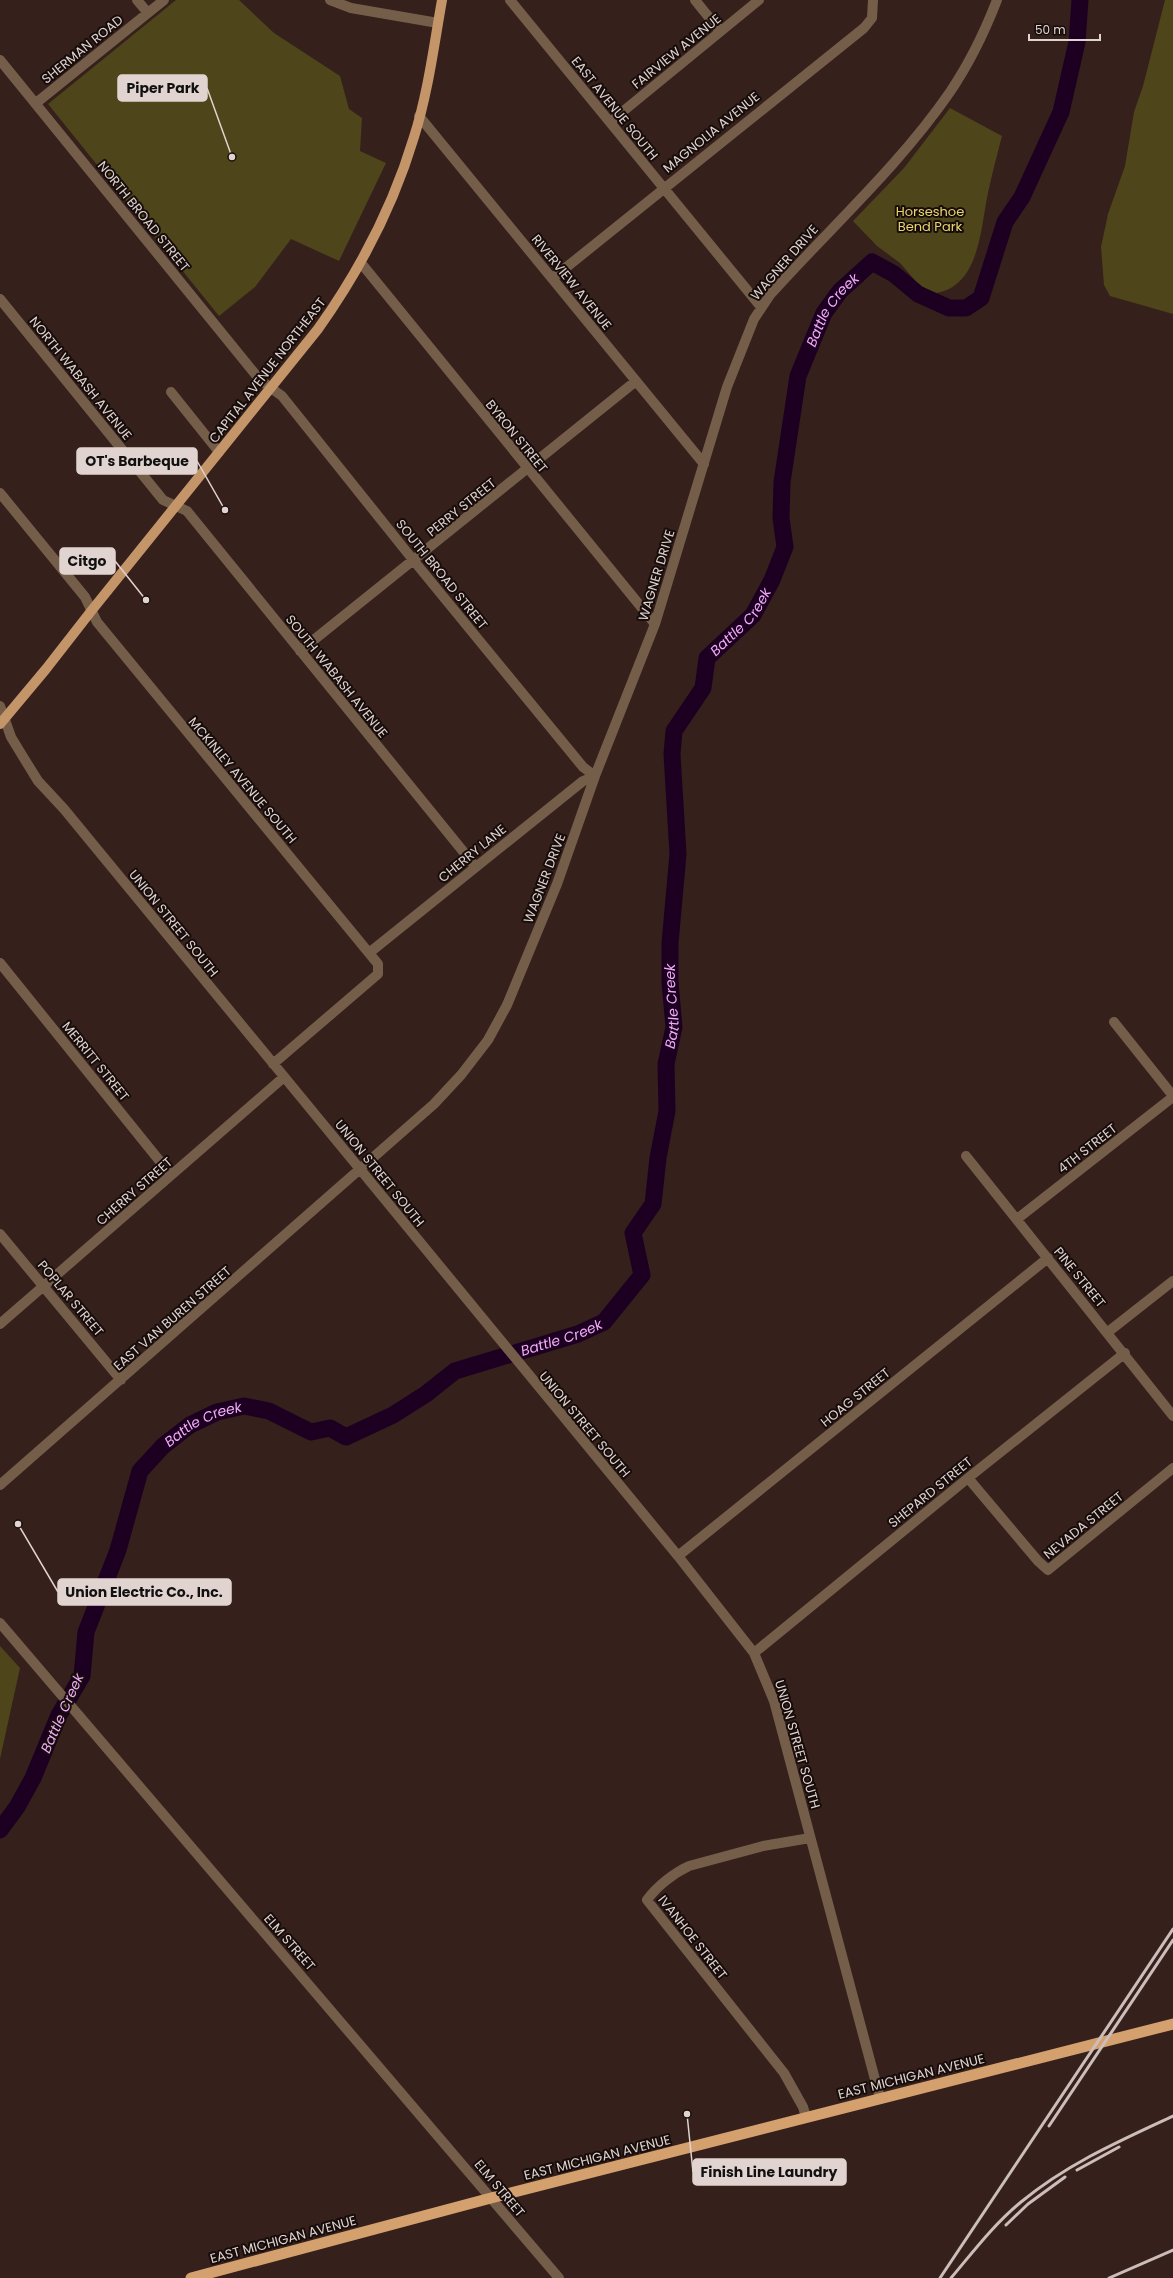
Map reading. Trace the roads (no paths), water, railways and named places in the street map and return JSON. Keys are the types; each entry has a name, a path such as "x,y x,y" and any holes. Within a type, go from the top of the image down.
{"highway":[{"name":"EAST MICHIGAN AVENUE","path":"191,2278 204,2276 491,2198 1173,2024"}],"main road":[{"name":"CAPITAL AVENUE NORTHEAST","path":"2,721 46,669 318,328 343,294 361,263 395,192 413,142 442,0"}],"street":[{"path":"137,0 148,13"},
{"name":"SHERMAN ROAD","path":"36,104 164,0"},
{"path":"330,0 351,8 438,23"},
{"name":"EAST AVENUE SOUTH","path":"510,0 761,307"},
{"path":"695,0 720,31"},
{"name":"FAIRVIEW AVENUE","path":"610,122 759,0"},
{"name":"MAGNOLIA AVENUE","path":"553,278 663,188 864,28 872,18 873,0"},
{"name":"WAGNER DRIVE","path":"361,1169 434,1104 461,1075 488,1040 507,1005 557,884 594,776 655,624 727,387 744,342 761,307 811,248 920,132 951,90 987,26 997,0"},
{"name":"NORTH BROAD STREET","path":"0,60 255,374 270,387"},
{"name":"RIVERVIEW AVENUE","path":"419,116 704,464"},
{"name":"BYRON STREET","path":"361,263 527,469 655,624"},
{"name":"NORTH WABASH AVENUE","path":"0,298 163,500 176,506"},
{"name":"PERRY STREET","path":"300,651 414,561 636,381"},
{"name":"SOUTH BROAD STREET","path":"270,387 282,396 414,561 583,767 594,776"},
{"path":"171,392 219,452"},
{"name":"MCKINLEY AVENUE SOUTH","path":"0,493 85,598 97,622 378,964 378,974 273,1064"},
{"name":"SOUTH WABASH AVENUE","path":"176,506 187,511 475,866"},
{"name":"UNION STREET SOUTH","path":"0,706 2,721 38,781 64,809 361,1169 524,1371 678,1556 754,1653 774,1701 880,2098"},
{"name":"CHERRY LANE","path":"369,953 475,866 583,781 594,776"},
{"name":"MERRITT STREET","path":"0,963 171,1176"},
{"path":"1114,1022 1173,1096"},
{"name":"CHERRY STREET","path":"0,1324 284,1077"},
{"name":"4TH STREET","path":"1017,1219 1173,1096"},
{"name":"PINE STREET","path":"966,1156 1125,1353 1173,1416"},
{"name":"EAST VAN BUREN STREET","path":"0,1485 361,1169"},
{"name":"POPLAR STREET","path":"0,1234 121,1380"},
{"name":"HOAG STREET","path":"678,1556 1048,1258"},
{"path":"1108,1332 1173,1281"},
{"name":"SHEPARD STREET","path":"754,1653 968,1478 1125,1353"},
{"name":"NEVADA STREET","path":"968,1478 1038,1561 1048,1570 1173,1468"},
{"name":"ELM STREET","path":"0,1623 23,1648 559,2278"},
{"name":"IVANHOE STREET","path":"806,2117 803,2107 784,2073 647,1900 653,1892 680,1870 689,1866 763,1846 810,1838"}],"waterway":[{"name":"Battle Creek","path":"0,1830 17,1807 33,1778 59,1715 82,1676 86,1632 118,1550 140,1471 163,1446 190,1425 217,1412 244,1406 269,1411 311,1432 330,1428 346,1437 393,1415 426,1394 455,1371 578,1334 604,1322 642,1275 633,1233 653,1204 658,1158 667,1111 666,1064 674,1027 670,983 670,943 678,854 672,754 674,731 703,688 707,658 753,615 772,580 785,547 781,518 782,482 798,376 824,313 840,291 872,262 894,274 918,294 949,308 966,308 981,298 1005,222 1022,197 1061,112 1077,42 1080,0"}],"railway":[{"path":"940,2278 1173,1929"},
{"path":"1049,2126 1173,1940"},
{"path":"951,2278 984,2238 1011,2211 1039,2188 1094,2154 1173,2116"},
{"path":"1077,2170 1119,2147"},
{"path":"1006,2225 1028,2204 1065,2177"},
{"path":"1109,2278 1173,2250"}],"place":[{"name":"Piper Park","path":"232,157"},
{"name":"OT's Barbeque","path":"225,510"},
{"name":"Citgo","path":"146,600"},
{"name":"Union Electric Co., Inc.","path":"18,1524"},
{"name":"Finish Line Laundry","path":"687,2114"}],"park label":[{"name":"Horseshoe Bend Park","path":"930,218"}]}
